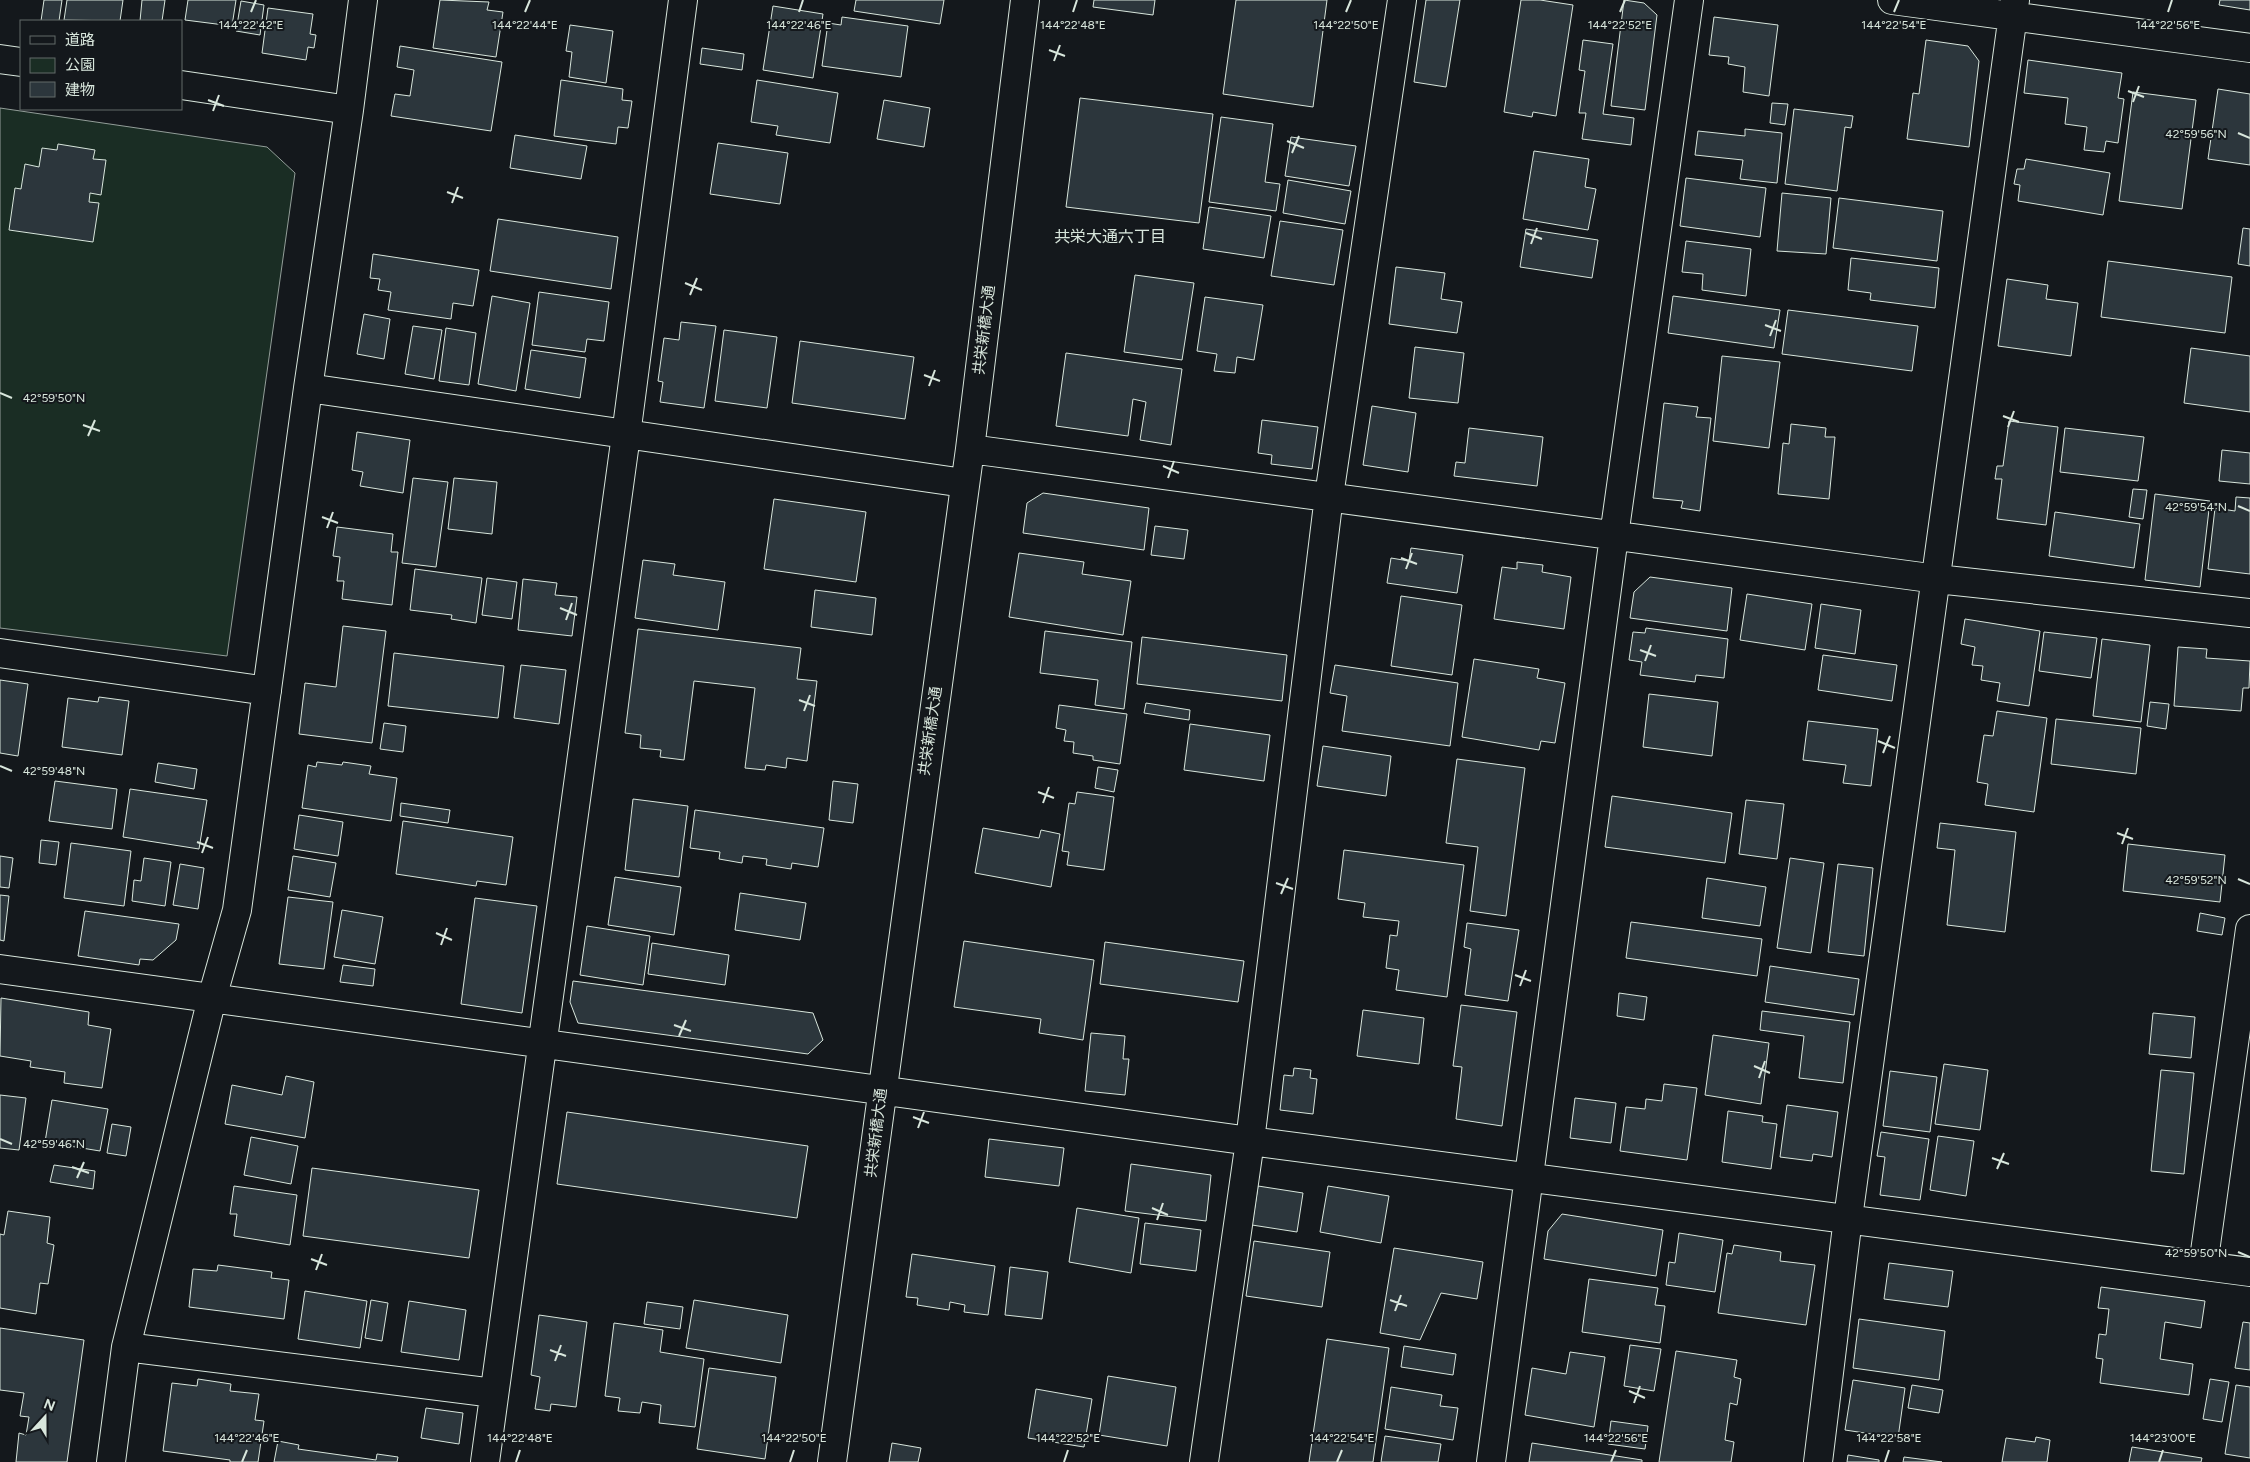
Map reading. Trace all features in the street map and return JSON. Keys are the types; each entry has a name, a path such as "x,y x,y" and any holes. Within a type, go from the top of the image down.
{"street":[{"path":"111,1462 126,1347 212,998 237,910 308,388 350,110 363,0"},
{"path":"485,1462 626,435 683,0"},
{"name":"共栄新橋大通","path":"832,1462 881,1091 970,449 1025,0"},
{"path":"1204,1462 1250,1141 1329,496 1402,0"},
{"path":"1491,1462 1614,536 1689,0"},
{"path":"1892,0 2014,7 2250,48"},
{"path":"1818,1462 1848,1218 2014,7"},
{"path":"0,59 20,62"},
{"path":"182,86 350,110"},
{"path":"308,388 964,483"},
{"path":"970,449 1937,579 2250,613"},
{"path":"0,653 267,691"},
{"path":"2203,1266 2250,929"},
{"path":"0,969 541,1045 1250,1141 2250,1272"},
{"path":"126,1347 494,1393"}],"green space":[{"path":"0,108 267,147 295,173 227,656 0,628"}],"building":[{"path":"44,0 62,0 59,20 41,20"},
{"path":"67,0 123,0 120,20 64,20"},
{"path":"142,0 165,0 162,20 140,20"},
{"path":"188,0 236,0 232,26 185,20"},
{"path":"440,0 489,2 487,10 503,12 496,57 433,48"},
{"path":"856,0 944,0 940,24 854,11"},
{"path":"1094,0 1155,0 1153,15 1093,7"},
{"path":"1236,0 1327,0 1313,107 1223,94"},
{"path":"1426,0 1460,0 1446,87 1414,82"},
{"path":"1521,0 1540,0 1573,5 1556,116 1533,112 1532,117 1504,112"},
{"path":"1624,0 1644,3 1657,15 1645,110 1611,106"},
{"path":"2220,0 2250,0 2250,10 2219,5"},
{"path":"241,1 264,5 260,35 236,31"},
{"path":"773,6 823,14 813,78 763,70"},
{"path":"268,8 313,14 310,34 316,35 314,48 308,47 306,60 262,53"},
{"path":"842,17 908,26 901,77 822,66 828,23 841,25"},
{"path":"1714,17 1778,25 1769,96 1743,92 1745,67 1728,64 1729,57 1709,55"},
{"path":"570,25 613,31 606,83 569,77 572,52 566,51"},
{"path":"1583,40 1613,44 1603,114 1634,118 1631,145 1582,139 1586,113 1579,113 1585,71 1579,70"},
{"path":"1926,40 1968,46 1979,61 1969,147 1907,139 1913,93 1919,94"},
{"path":"400,46 502,62 491,131 391,116 395,94 410,96 414,70 397,67"},
{"path":"702,48 744,54 742,70 700,64"},
{"path":"2028,60 2122,73 2118,98 2124,99 2118,143 2106,141 2104,152 2084,150 2087,127 2065,124 2068,98 2024,93"},
{"path":"561,80 623,89 622,100 632,101 628,128 618,127 616,144 554,136"},
{"path":"757,80 838,93 830,143 776,135 778,126 751,122"},
{"path":"2218,89 2250,94 2250,165 2208,159"},
{"path":"2133,92 2196,100 2182,209 2119,201"},
{"path":"1080,98 1213,114 1199,223 1066,207"},
{"path":"884,100 930,108 924,147 877,139"},
{"path":"1772,103 1788,104 1785,125 1770,123"},
{"path":"1794,109 1853,116 1851,128 1845,127 1837,191 1785,184"},
{"path":"1221,117 1273,124 1265,182 1280,184 1276,211 1209,202"},
{"path":"1745,129 1782,133 1777,183 1740,179 1743,160 1695,155 1698,131 1745,136"},
{"path":"515,135 587,146 581,179 510,168"},
{"path":"1291,137 1356,146 1349,186 1285,176"},
{"path":"718,143 788,153 780,204 710,194"},
{"path":"58,144 95,150 93,159 106,160 101,195 90,193 89,202 99,203 93,242 9,230 15,188 21,189 25,164 39,167 42,148 57,150"},
{"path":"1534,151 1589,159 1585,187 1596,189 1588,230 1523,219"},
{"path":"2026,159 2110,173 2103,215 2018,201 2020,185 2014,184 2017,169 2024,169"},
{"path":"1686,178 1766,188 1760,237 1680,226"},
{"path":"1288,180 1351,191 1345,224 1283,213"},
{"path":"1782,193 1831,198 1826,254 1777,251"},
{"path":"1839,198 1943,211 1937,261 1833,248"},
{"path":"1209,207 1271,216 1264,258 1203,249"},
{"path":"498,219 618,237 611,289 490,271"},
{"path":"1280,221 1343,230 1334,285 1271,276"},
{"path":"2243,228 2250,229 2250,266 2238,264"},
{"path":"1526,229 1598,240 1592,278 1520,267"},
{"path":"1686,241 1751,249 1746,296 1702,290 1703,274 1682,272"},
{"path":"373,254 479,270 473,306 453,303 451,319 388,310 391,292 378,290 380,279 370,278"},
{"path":"1851,258 1939,268 1935,308 1870,300 1871,293 1848,290"},
{"path":"2108,261 2232,277 2225,333 2101,317"},
{"path":"1396,267 1445,273 1441,299 1462,302 1457,333 1389,324"},
{"path":"1135,275 1194,283 1182,360 1124,352"},
{"path":"2007,279 2048,285 2046,299 2078,303 2071,356 1998,346"},
{"path":"539,292 609,302 604,341 587,339 585,352 532,345"},
{"path":"492,296 530,303 516,391 478,384"},
{"path":"1673,296 1780,310 1774,348 1668,333"},
{"path":"1205,297 1263,305 1254,360 1237,357 1235,373 1214,371 1217,354 1197,351"},
{"path":"1788,310 1918,326 1912,371 1782,354"},
{"path":"364,314 390,319 384,359 357,354"},
{"path":"681,322 716,326 704,408 660,402 663,382 658,381 664,338 679,340"},
{"path":"413,326 442,330 434,379 405,374"},
{"path":"446,328 476,333 469,385 439,381"},
{"path":"724,330 777,337 767,408 715,401"},
{"path":"800,341 914,357 905,419 792,403"},
{"path":"1415,347 1464,353 1458,403 1409,398"},
{"path":"2191,348 2250,356 2250,412 2184,403"},
{"path":"531,350 586,358 580,398 525,389"},
{"path":"1066,353 1182,369 1171,445 1140,440 1146,402 1133,399 1128,436 1056,426"},
{"path":"1722,356 1780,362 1769,448 1713,441"},
{"path":"1664,403 1698,407 1696,417 1711,418 1700,511 1681,508 1683,501 1653,498"},
{"path":"1372,406 1416,413 1408,472 1363,465"},
{"path":"1262,420 1318,427 1312,469 1271,464 1272,455 1258,453"},
{"path":"2009,421 2058,427 2046,525 1997,519 2002,479 1995,479 1997,466 2003,466"},
{"path":"1791,424 1826,428 1825,437 1835,437 1829,499 1778,494 1783,443 1789,444"},
{"path":"1469,428 1543,437 1537,486 1454,476 1456,462 1465,463"},
{"path":"2065,428 2144,437 2138,481 2060,472"},
{"path":"357,432 410,440 403,493 360,486 363,472 352,470"},
{"path":"2222,450 2250,453 2250,484 2219,481"},
{"path":"413,478 448,482 436,567 402,563"},
{"path":"454,478 497,482 492,534 448,529"},
{"path":"2133,489 2147,490 2143,519 2129,517"},
{"path":"1043,493 1149,508 1144,550 1023,533 1027,503"},
{"path":"2155,494 2210,501 2200,587 2145,580"},
{"path":"2236,497 2250,498 2250,574 2208,569 2215,508 2235,511"},
{"path":"774,499 866,512 856,582 764,569"},
{"path":"2055,512 2140,524 2134,568 2049,556"},
{"path":"1155,526 1188,530 1184,559 1151,555"},
{"path":"337,527 393,534 391,552 398,552 392,605 342,599 344,581 337,581 340,557 333,556"},
{"path":"1411,548 1463,555 1457,593 1387,583 1391,558 1409,561"},
{"path":"1019,553 1084,562 1082,574 1131,581 1123,635 1009,617"},
{"path":"643,560 675,564 673,575 725,582 718,630 635,618"},
{"path":"1517,562 1543,565 1542,572 1571,577 1564,629 1494,619 1502,567 1517,569"},
{"path":"415,569 482,578 476,623 451,619 452,615 410,610"},
{"path":"1650,577 1732,588 1727,631 1630,618 1634,592"},
{"path":"487,578 517,582 512,619 482,615"},
{"path":"523,579 557,583 555,595 577,597 572,636 518,630"},
{"path":"815,590 876,598 872,635 811,627"},
{"path":"1747,594 1812,604 1805,650 1740,640"},
{"path":"1401,596 1462,605 1452,675 1391,666"},
{"path":"1821,604 1861,610 1855,654 1815,648"},
{"path":"1965,619 2040,631 2029,706 1997,701 2000,683 1981,680 1983,666 1972,665 1975,647 1961,644"},
{"path":"343,626 386,631 372,743 299,734 305,683 336,687"},
{"path":"1646,628 1728,639 1724,678 1696,675 1695,682 1640,675 1642,662 1629,660 1633,632 1645,633"},
{"path":"638,629 801,648 797,679 817,681 807,761 787,758 786,768 766,765 765,770 745,768 755,688 694,681 684,760 660,757 661,750 640,748 641,735 625,733"},
{"path":"1045,631 1132,642 1124,709 1095,705 1098,680 1040,673"},
{"path":"2044,632 2097,638 2091,678 2039,671"},
{"path":"1142,637 1287,655 1282,701 1137,684"},
{"path":"2102,639 2150,645 2141,722 2093,716"},
{"path":"2178,647 2207,649 2206,658 2250,661 2249,688 2243,688 2241,711 2174,706"},
{"path":"394,653 504,666 498,718 388,706"},
{"path":"1823,655 1897,665 1892,701 1818,690"},
{"path":"1474,659 1539,669 1537,678 1565,683 1555,743 1541,741 1539,750 1462,737"},
{"path":"521,665 566,670 559,724 514,718"},
{"path":"1335,665 1458,683 1450,746 1342,731 1347,696 1330,693"},
{"path":"0,680 28,684 18,756 0,753"},
{"path":"1649,694 1718,702 1712,756 1643,747"},
{"path":"99,697 129,701 122,755 62,747 68,698 98,702"},
{"path":"2150,702 2169,704 2166,729 2147,726"},
{"path":"1146,703 1190,710 1189,720 1144,713"},
{"path":"1059,705 1127,714 1120,764 1093,760 1093,756 1073,753 1074,742 1064,741 1066,730 1056,728"},
{"path":"1997,711 2047,718 2034,812 1985,805 1988,784 1977,782 1984,735 1993,736"},
{"path":"2056,719 2141,728 2136,774 2051,764"},
{"path":"1808,721 1878,729 1871,786 1843,783 1846,765 1803,760"},
{"path":"384,723 406,726 403,752 380,749"},
{"path":"1190,724 1270,735 1264,781 1184,770"},
{"path":"1323,746 1391,756 1386,796 1317,786"},
{"path":"1457,759 1525,768 1506,916 1470,911 1478,847 1446,843"},
{"path":"317,762 342,765 343,762 371,766 369,774 397,778 391,821 302,808 308,765 316,767"},
{"path":"158,763 197,769 194,789 155,782"},
{"path":"1098,767 1118,770 1114,792 1095,788"},
{"path":"55,781 117,789 112,829 49,821"},
{"path":"833,781 858,784 853,823 829,820"},
{"path":"130,789 207,800 199,849 123,837"},
{"path":"1077,792 1114,797 1104,870 1067,865 1069,852 1062,851 1069,803 1075,804"},
{"path":"1612,796 1732,813 1725,863 1605,847"},
{"path":"633,799 688,806 679,877 625,870"},
{"path":"1746,800 1784,804 1777,859 1739,854"},
{"path":"401,803 450,810 448,823 400,816"},
{"path":"695,810 824,828 818,867 792,863 791,869 766,865 767,859 743,856 742,863 719,859 720,852 690,848"},
{"path":"299,815 343,822 338,856 294,849"},
{"path":"403,821 513,837 506,885 477,881 476,886 396,874"},
{"path":"1940,823 2016,832 2005,932 1947,925 1955,850 1937,848"},
{"path":"983,828 1039,838 1041,830 1060,834 1051,887 975,873"},
{"path":"41,840 59,842 56,865 39,863"},
{"path":"71,843 131,851 124,906 64,898"},
{"path":"2128,844 2225,855 2220,902 2123,891"},
{"path":"1344,850 1464,865 1447,997 1396,990 1399,970 1386,968 1390,935 1397,936 1399,921 1363,917 1365,903 1338,899"},
{"path":"0,856 13,858 9,888 0,887"},
{"path":"293,856 336,863 330,897 288,890"},
{"path":"144,858 171,862 165,906 132,901 134,880 141,881"},
{"path":"1790,858 1824,863 1811,953 1777,948"},
{"path":"180,864 204,868 198,909 173,905"},
{"path":"1838,864 1873,868 1864,956 1828,952"},
{"path":"615,877 681,887 674,935 608,925"},
{"path":"1707,878 1766,887 1760,926 1702,918"},
{"path":"740,893 806,903 800,940 735,930"},
{"path":"0,895 9,896 4,941 0,940"},
{"path":"288,897 333,902 324,969 279,964"},
{"path":"475,898 537,906 522,1013 461,1004"},
{"path":"342,910 383,917 375,964 334,957"},
{"path":"85,911 179,924 176,940 153,960 140,959 139,965 78,956"},
{"path":"2200,913 2225,918 2222,935 2197,931"},
{"path":"1631,922 1762,939 1757,976 1626,958"},
{"path":"1467,923 1519,930 1508,1001 1465,995 1471,949 1464,947"},
{"path":"587,926 650,936 643,985 580,975"},
{"path":"964,941 1094,960 1083,1040 1039,1033 1041,1019 954,1007"},
{"path":"1105,942 1244,961 1238,1002 1100,984"},
{"path":"652,943 729,955 725,985 648,974"},
{"path":"343,965 375,969 373,986 340,982"},
{"path":"1770,966 1859,979 1854,1015 1765,1002"},
{"path":"573,981 813,1013 823,1040 808,1054 578,1023 570,1002"},
{"path":"1619,993 1647,997 1644,1020 1617,1016"},
{"path":"1,998 89,1012 88,1025 111,1029 102,1088 64,1083 65,1072 30,1067 31,1061 0,1056"},
{"path":"1461,1005 1517,1012 1502,1126 1456,1119 1462,1067 1453,1066"},
{"path":"1363,1010 1424,1018 1419,1064 1357,1056"},
{"path":"1762,1011 1850,1022 1843,1083 1799,1078 1804,1036 1760,1030"},
{"path":"2153,1013 2195,1017 2191,1058 2149,1054"},
{"path":"1091,1033 1125,1036 1123,1059 1129,1059 1125,1095 1085,1091"},
{"path":"1713,1035 1769,1043 1761,1104 1705,1095"},
{"path":"1944,1064 1988,1070 1980,1130 1935,1124"},
{"path":"1294,1068 1311,1070 1310,1078 1317,1079 1313,1114 1280,1110 1284,1075 1293,1076"},
{"path":"2161,1070 2194,1073 2184,1174 2151,1171"},
{"path":"1890,1071 1937,1077 1930,1132 1883,1126"},
{"path":"286,1076 314,1082 305,1138 225,1124 232,1085 282,1095"},
{"path":"1664,1084 1697,1088 1687,1160 1620,1151 1626,1107 1645,1109 1646,1099 1662,1101"},
{"path":"0,1095 26,1098 19,1150 0,1148"},
{"path":"1575,1098 1616,1103 1611,1143 1570,1138"},
{"path":"52,1100 108,1109 100,1151 45,1142"},
{"path":"1787,1105 1838,1112 1832,1157 1813,1154 1812,1161 1780,1157"},
{"path":"1728,1111 1763,1116 1762,1122 1777,1124 1771,1169 1722,1162"},
{"path":"567,1112 808,1146 797,1218 557,1184"},
{"path":"112,1124 131,1127 126,1156 107,1153"},
{"path":"1881,1132 1929,1139 1920,1200 1880,1195 1885,1157 1877,1156"},
{"path":"1938,1136 1974,1141 1966,1196 1930,1190"},
{"path":"251,1137 298,1146 291,1184 244,1175"},
{"path":"989,1139 1064,1148 1059,1186 985,1177"},
{"path":"1131,1164 1211,1175 1206,1221 1125,1211"},
{"path":"54,1165 95,1171 93,1189 50,1182"},
{"path":"312,1168 479,1190 469,1258 303,1236"},
{"path":"234,1186 297,1195 290,1245 234,1236 237,1214 230,1214"},
{"path":"1258,1186 1303,1193 1297,1232 1252,1225"},
{"path":"1328,1186 1389,1196 1381,1243 1320,1232"},
{"path":"1077,1208 1139,1218 1131,1273 1069,1262"},
{"path":"8,1211 50,1217 47,1243 54,1245 48,1284 40,1283 36,1314 0,1308 0,1234 4,1235"},
{"path":"1562,1214 1663,1230 1656,1276 1544,1259 1548,1231"},
{"path":"1145,1223 1201,1230 1196,1271 1140,1264"},
{"path":"1679,1233 1723,1240 1715,1292 1666,1285 1669,1262 1675,1263"},
{"path":"1254,1241 1330,1252 1322,1307 1246,1296"},
{"path":"1734,1245 1781,1252 1780,1261 1815,1265 1806,1325 1718,1313 1727,1253 1732,1254"},
{"path":"1394,1248 1483,1262 1477,1299 1441,1293 1420,1340 1380,1333"},
{"path":"912,1254 995,1266 988,1315 964,1312 965,1305 950,1302 949,1310 917,1305 918,1298 906,1297"},
{"path":"1889,1263 1953,1271 1948,1307 1884,1299"},
{"path":"218,1265 272,1272 271,1278 289,1280 284,1319 189,1307 193,1269 217,1271"},
{"path":"1010,1267 1048,1272 1042,1319 1005,1315"},
{"path":"1589,1279 1658,1288 1655,1305 1665,1306 1660,1343 1582,1332"},
{"path":"2101,1287 2205,1301 2201,1328 2165,1322 2160,1359 2193,1364 2189,1395 2100,1383 2103,1359 2096,1358 2099,1334 2106,1335 2109,1309 2098,1308"},
{"path":"305,1291 367,1301 360,1348 298,1339"},
{"path":"371,1300 388,1303 382,1341 365,1338"},
{"path":"694,1300 788,1315 781,1363 686,1348"},
{"path":"409,1301 466,1310 459,1360 401,1352"},
{"path":"647,1302 683,1307 680,1329 644,1324"},
{"path":"539,1315 587,1322 576,1407 551,1404 550,1411 535,1409 540,1377 531,1375"},
{"path":"1859,1319 1945,1331 1939,1380 1853,1368"},
{"path":"2243,1322 2250,1323 2250,1370 2235,1368"},
{"path":"614,1323 663,1330 660,1352 704,1359 695,1427 659,1423 661,1405 642,1402 640,1413 618,1411 620,1398 605,1396"},
{"path":"0,1328 84,1340 67,1462 16,1462 19,1433 26,1435 29,1417 20,1416 24,1393 0,1390"},
{"path":"1327,1339 1389,1348 1373,1462 1309,1462"},
{"path":"1630,1345 1661,1349 1654,1391 1624,1386"},
{"path":"1404,1346 1456,1354 1453,1375 1401,1367"},
{"path":"1676,1351 1737,1360 1734,1377 1741,1379 1737,1405 1730,1403 1725,1440 1734,1442 1731,1462 1659,1462"},
{"path":"1570,1352 1605,1357 1594,1427 1525,1415 1532,1368 1566,1374"},
{"path":"709,1368 776,1377 765,1459 697,1449"},
{"path":"1108,1376 1176,1387 1167,1446 1099,1435"},
{"path":"198,1379 231,1384 230,1391 259,1394 255,1420 264,1421 258,1462 230,1462 230,1460 163,1451 172,1383 197,1386"},
{"path":"2210,1379 2229,1382 2222,1422 2203,1419"},
{"path":"1853,1380 1905,1388 1898,1438 1845,1430"},
{"path":"1912,1385 1943,1390 1939,1413 1908,1408"},
{"path":"2236,1385 2250,1387 2250,1458 2225,1454"},
{"path":"1391,1387 1442,1395 1440,1406 1458,1408 1453,1440 1385,1429"},
{"path":"1036,1389 1092,1399 1084,1447 1028,1438"},
{"path":"426,1408 463,1413 459,1444 421,1438"},
{"path":"1611,1421 1648,1426 1645,1449 1608,1444"},
{"path":"1385,1436 1441,1444 1438,1462 1381,1462"},
{"path":"2036,1437 2050,1440 2047,1462 2002,1462 2006,1438 2035,1442"},
{"path":"278,1441 299,1445 298,1449 376,1460 377,1454 398,1457 397,1462 274,1462"},
{"path":"892,1443 921,1448 918,1462 889,1462"},
{"path":"1532,1443 1642,1460 1642,1462 1529,1462"},
{"path":"2132,1447 2202,1458 2201,1462 2129,1462"},
{"path":"1848,1455 1879,1460 1879,1462 1847,1462"},
{"path":"1904,1457 1942,1462 1903,1462"}],"district":[{"name":"共栄大通六丁目","path":"1110,236"}]}
